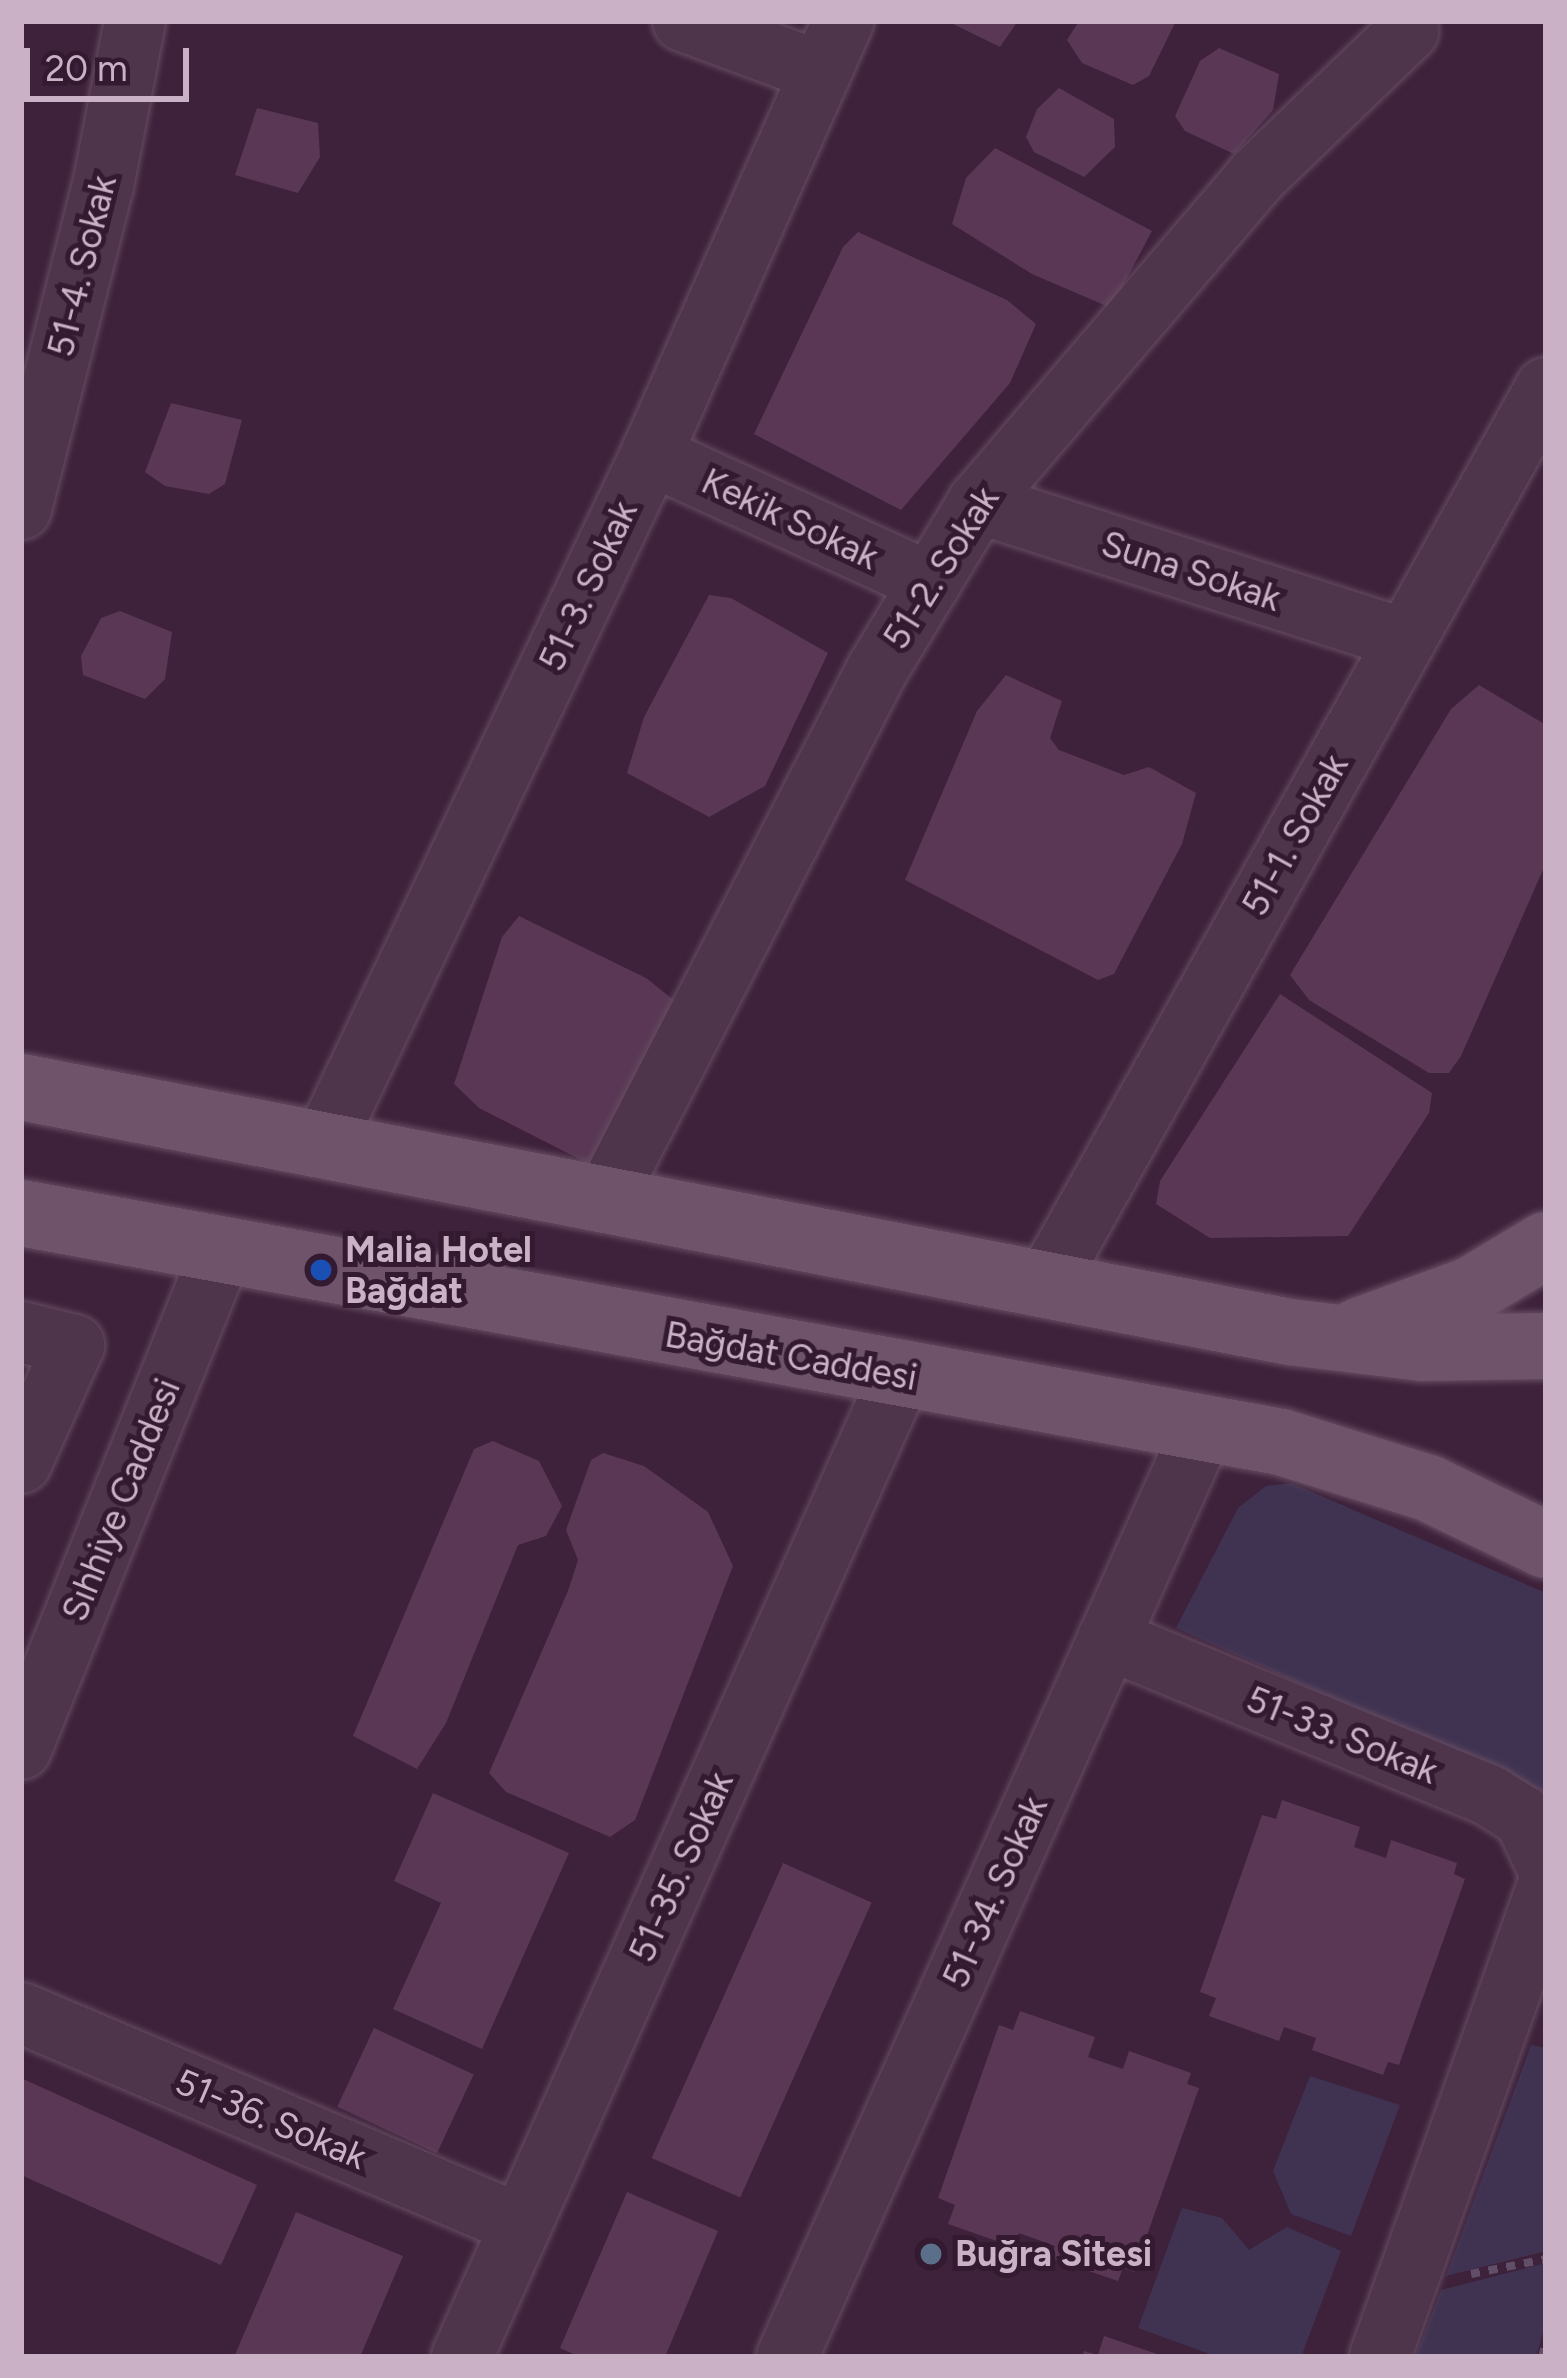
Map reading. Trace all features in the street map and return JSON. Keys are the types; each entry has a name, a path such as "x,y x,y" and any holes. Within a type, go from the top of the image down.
{"main road":[{"path":"21,1088 1336,1339 1422,1348 1546,1346"},
{"name":"Bağdat Caddesi","path":"21,1213 900,1376 1203,1427 1352,1461 1546,1545"},
{"path":"1336,1339 1471,1289 1546,1245"}],"street":[{"name":"51-4. Sokak","path":"21,509 103,186 135,21"},
{"path":"683,21 832,47"},
{"name":"51-2. Sokak","path":"605,1198 877,670 978,503 1256,177 1405,24"},
{"name":"51-3. Sokak","path":"323,1146 651,454 832,47"},
{"name":"51-1. Sokak","path":"1046,1284 1546,388"},
{"name":"Kekik Sokak","path":"651,454 930,583"},
{"name":"Suna Sokak","path":"978,503 1405,639"},
{"name":"Sıhhiye Caddesi","path":"21,1749 221,1252"},
{"path":"21,1332 74,1345 21,1463"},
{"name":"51-35. Sokak","path":"462,2357 900,1376"},
{"name":"51-34. Sokak","path":"787,2357 1203,1427"},
{"name":"51-33. Sokak","path":"1108,1639 1490,1796 1524,1817 1546,1864"},
{"path":"1380,2357 1546,1890"},
{"name":"51-36. Sokak","path":"21,2013 521,2225"}],"path":[{"path":"1542,2357 1546,2342"}],"shaded area":[{"path":"1291,1483 1546,1593 1546,1793 1176,1628 1238,1508 1266,1486"},
{"path":"1531,2045 1546,2048 1546,2251 1446,2276"},
{"path":"1310,2076 1400,2105 1351,2236 1291,2214 1273,2171"},
{"path":"1182,2208 1222,2218 1249,2250 1287,2227 1341,2251 1301,2357 1218,2357 1138,2328"},
{"path":"1546,2263 1546,2322 1536,2357 1415,2357 1441,2290"}],"building":[{"path":"947,21 1018,21 1000,47"},
{"path":"1079,21 1176,21 1149,76 1133,85 1082,63 1067,40"},
{"path":"1219,48 1279,74 1273,110 1234,154 1185,131 1175,116 1200,61"},
{"path":"1059,88 1114,119 1115,147 1084,177 1034,152 1026,137 1037,109"},
{"path":"257,108 318,123 320,157 298,193 235,175"},
{"path":"995,148 1152,231 1111,308 1032,274 952,224 966,178"},
{"path":"858,232 1007,300 1036,324 1010,383 901,510 754,434 843,247"},
{"path":"171,403 242,420 225,484 209,494 165,486 145,472"},
{"path":"709,595 731,598 828,653 765,786 709,817 627,773 644,717"},
{"path":"120,611 172,632 165,679 145,699 83,675 81,656 101,618"},
{"path":"1006,675 1062,701 1050,738 1059,750 1124,775 1149,767 1196,793 1182,844 1114,974 1098,980 905,880 977,711"},
{"path":"1479,685 1546,725 1546,863 1461,1056 1449,1073 1429,1073 1309,1000 1290,975 1451,709"},
{"path":"519,916 646,978 685,1009 591,1165 479,1108 454,1084 502,937"},
{"path":"1280,994 1432,1093 1429,1113 1348,1236 1210,1238 1156,1204 1160,1181"},
{"path":"493,1441 539,1461 562,1506 546,1536 518,1545 446,1723 417,1769 353,1736 474,1449"},
{"path":"603,1453 644,1466 708,1512 733,1566 635,1820 610,1837 506,1792 489,1773 568,1591 578,1560 566,1530 591,1460"},
{"path":"433,1793 569,1853 482,2049 393,2009 441,1903 394,1881"},
{"path":"1282,1800 1360,1827 1354,1847 1386,1858 1391,1840 1457,1863 1454,1874 1465,1879 1399,2065 1388,2062 1383,2075 1312,2050 1316,2038 1284,2027 1279,2041 1209,2016 1216,1998 1200,1992 1262,1815 1276,1819"},
{"path":"783,1863 872,1902 740,2198 652,2158"},
{"path":"1020,2011 1095,2037 1088,2057 1123,2069 1129,2051 1191,2073 1187,2084 1199,2088 1134,2272 1123,2268 1118,2281 1051,2258 1055,2246 1019,2233 1014,2247 948,2224 955,2205 938,2198 999,2025 1013,2030"},
{"path":"374,2028 474,2074 437,2153 337,2107"},
{"path":"21,2078 257,2185 221,2265 21,2175"},
{"path":"627,2192 718,2231 665,2357 580,2357 560,2348"},
{"path":"296,2212 403,2256 360,2357 234,2357"},
{"path":"1104,2336 1163,2357 1082,2357 1084,2351 1098,2355"}],"place":[{"name":"Malia Hotel Bağdat","path":"321,1270"},
{"name":"Buğra Sitesi","path":"931,2254"}]}
